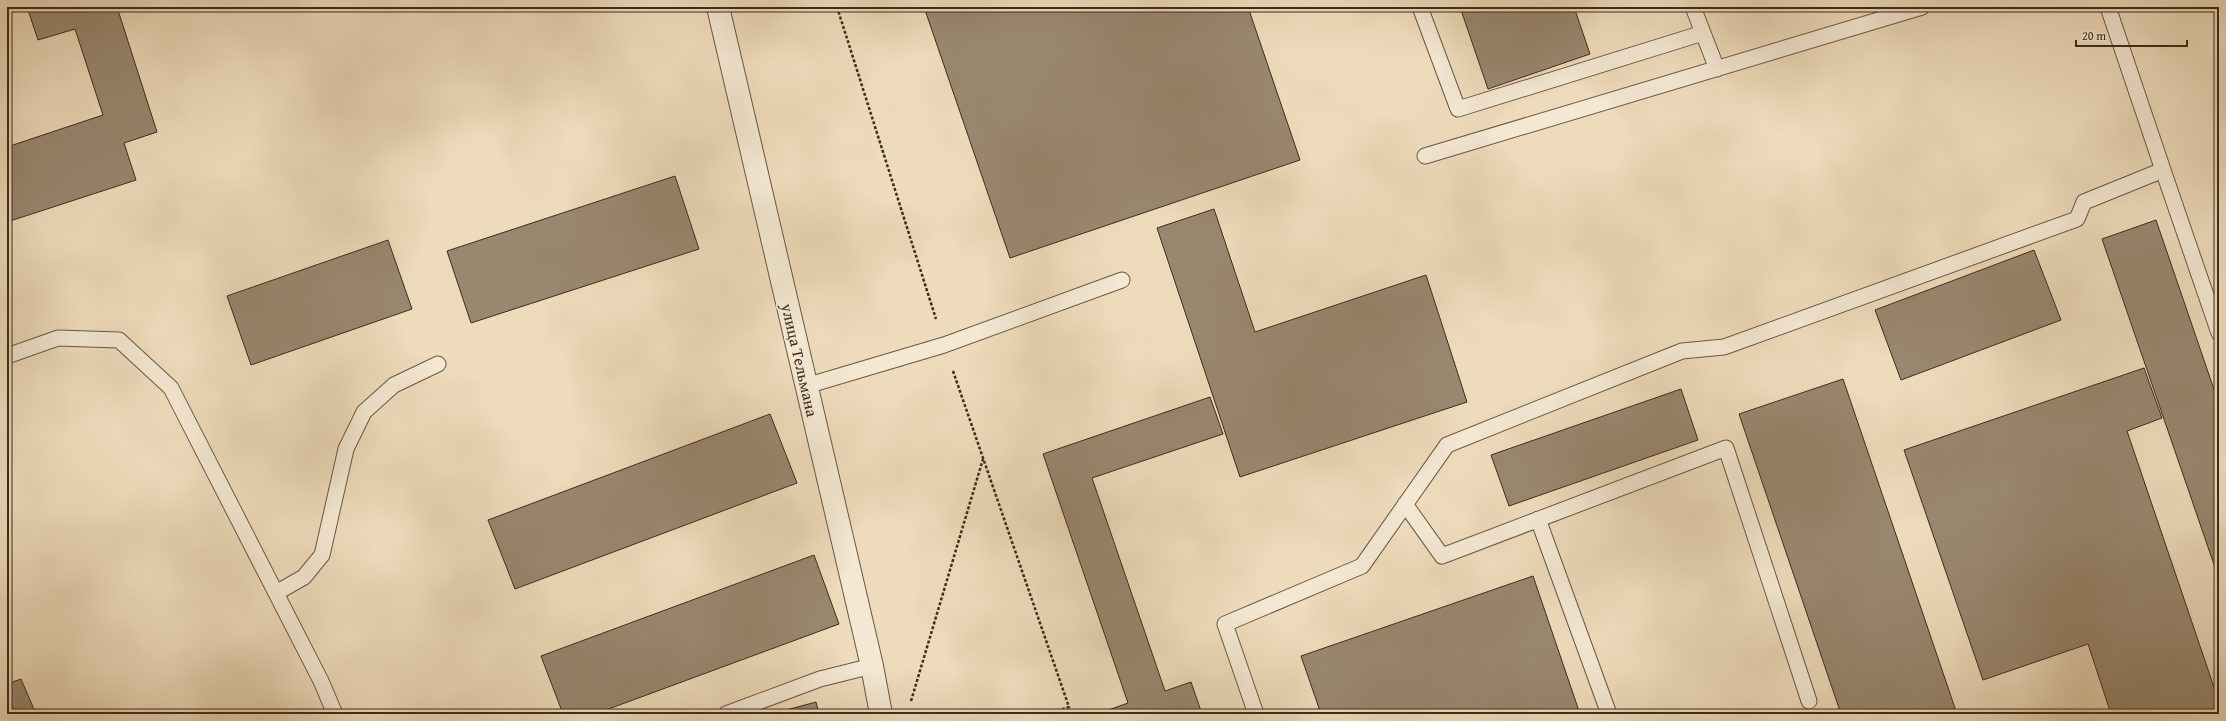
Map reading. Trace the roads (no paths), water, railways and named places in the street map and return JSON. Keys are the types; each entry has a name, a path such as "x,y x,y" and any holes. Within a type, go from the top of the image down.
{"street":[{"name":"улица Тельмана","path":"718,7 872,666 881,714"}],"lane":[{"path":"1420,7 1458,109 1703,33"},
{"path":"1693,7 1717,69"},
{"path":"1425,156 1922,7"},
{"path":"2108,7 2219,333"},
{"path":"1256,714 1225,624 1362,566 1447,445 1682,351 1724,347 2077,219 2084,202 2163,170"},
{"path":"806,386 944,344 1122,280"},
{"path":"7,356 58,338 119,340 171,388 321,681 335,714"},
{"path":"276,593 304,577 322,555 346,449 364,412 394,385 438,364"},
{"path":"1405,504 1442,556 1726,448 1809,701"},
{"path":"1538,519 1609,714"},
{"path":"726,714 820,679 872,666"}]}
